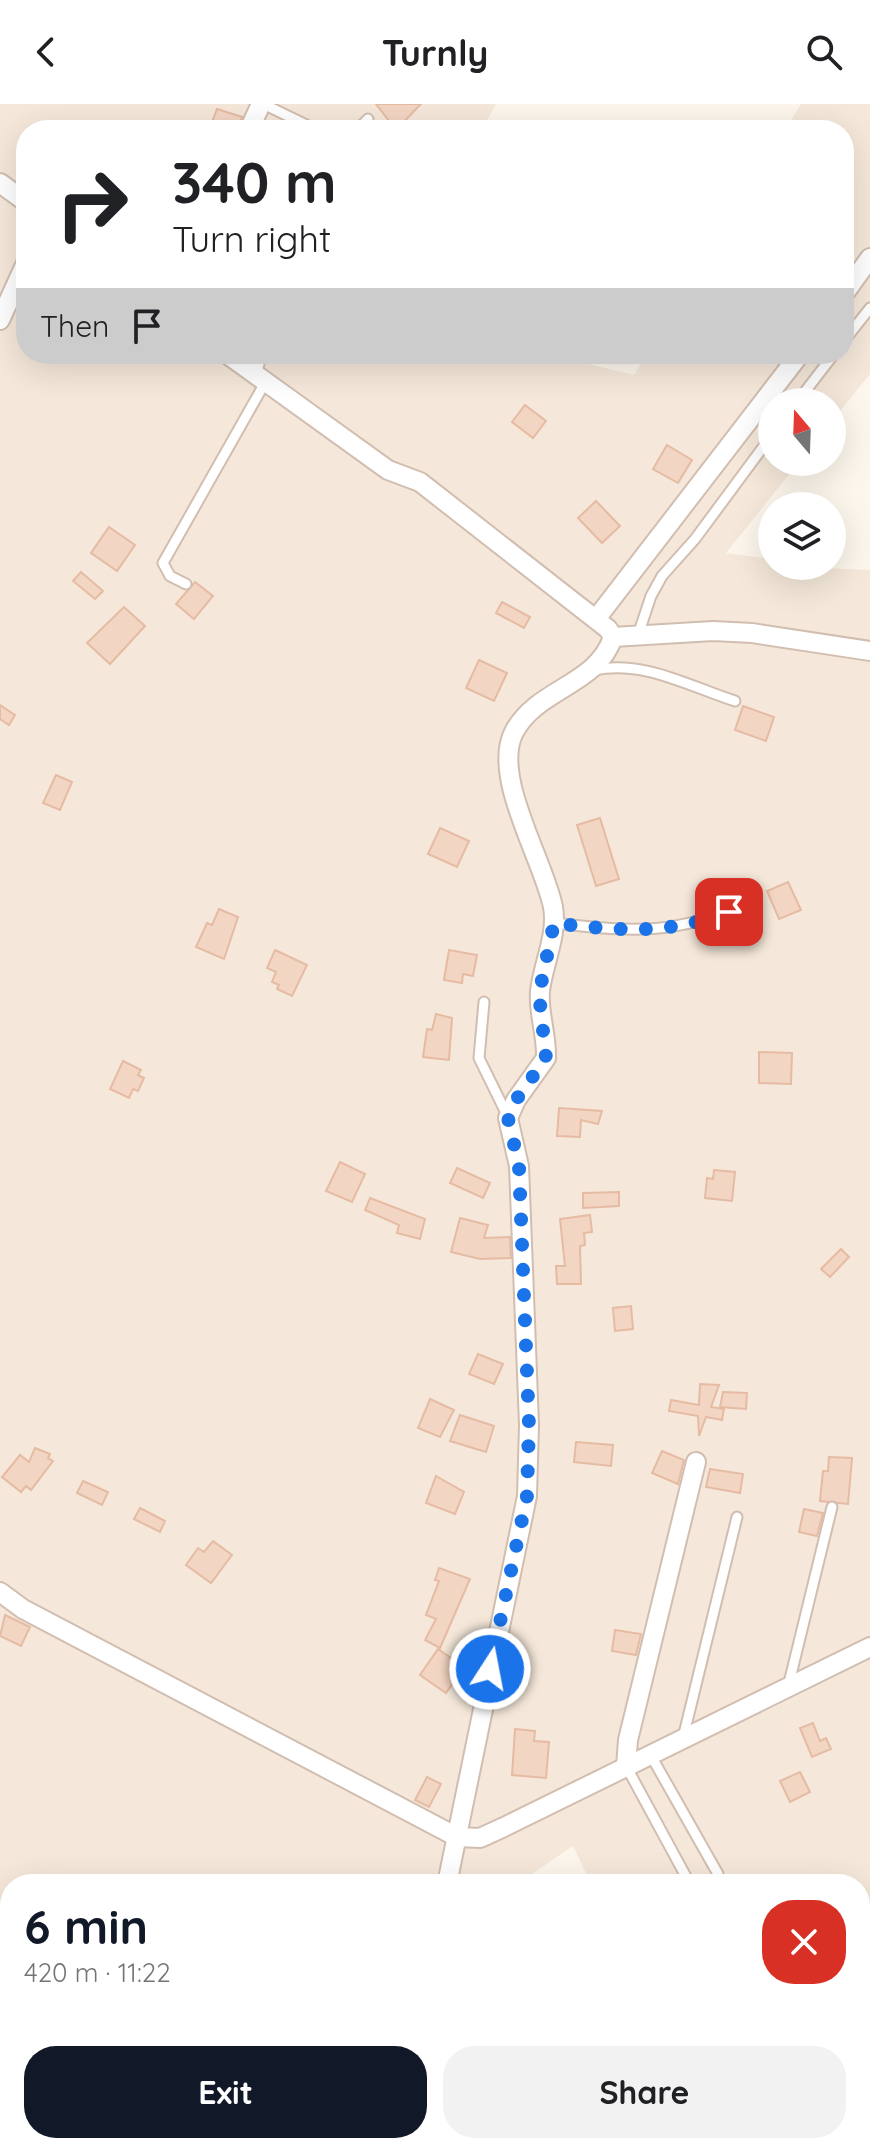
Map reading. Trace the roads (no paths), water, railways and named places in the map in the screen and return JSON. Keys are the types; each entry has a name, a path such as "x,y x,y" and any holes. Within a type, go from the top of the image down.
{"street":[{"path":"854,280 870,258"},
{"path":"0,320 16,285"},
{"path":"241,364 388,470 420,482 596,619 613,637"},
{"path":"596,619 792,364"},
{"path":"613,637 752,633 870,651"},
{"path":"449,1874 527,1496 529,1425 519,1166 508,1118 516,1100 546,1058 539,994 554,923 549,895 509,774 509,748 514,732 538,705 591,671 613,637"},
{"path":"626,1766 628,1740 696,1462"},
{"path":"0,1592 37,1616 457,1837 480,1838 870,1647"}],"lane":[{"path":"262,104 296,120"},
{"path":"854,328 870,308"},
{"path":"186,584 170,576 163,563 261,378 262,364"},
{"path":"808,388 826,364"},
{"path":"638,635 651,596 662,576 695,539 758,454"},
{"path":"591,671 616,666 639,668 735,701"},
{"path":"554,923 626,932 665,930 704,922 755,903"},
{"path":"484,1002 479,1058 508,1118"},
{"path":"787,1690 832,1507"},
{"path":"683,1738 737,1517"},
{"path":"650,1754 718,1874"},
{"path":"626,1766 685,1874"}]}
